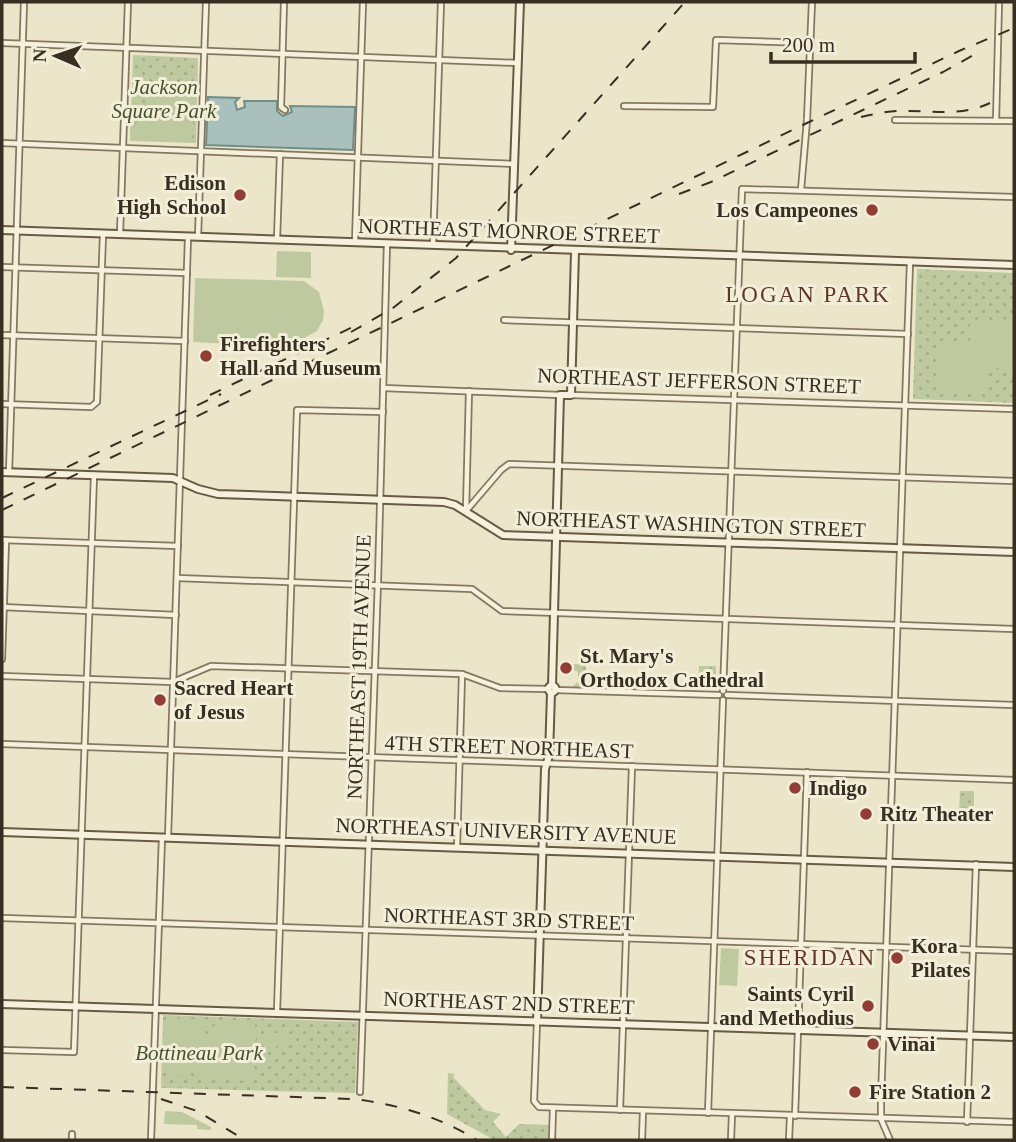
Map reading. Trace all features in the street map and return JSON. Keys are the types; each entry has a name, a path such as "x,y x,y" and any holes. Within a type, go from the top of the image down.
{"street":[{"path":"6,472 18,231 24,2"},
{"path":"120,235 128,2"},
{"path":"198,238 206,2"},
{"path":"284,2 281,107 285,110"},
{"path":"355,242 363,2"},
{"path":"433,245 441,2"},
{"path":"511,250 520,2"},
{"path":"802,190 811,2"},
{"path":"996,121 999,2"},
{"path":"624,106 713,107 716,40 810,43"},
{"path":"2,43 518,63"},
{"path":"895,120 1014,121"},
{"path":"2,143 514,164"},
{"path":"277,239 280,154"},
{"path":"708,1113 742,189 1014,198"},
{"name":"NORTHEAST MONROE STREET","path":"2,230 387,243 511,250 1014,265"},
{"path":"2,404 91,407 96,404 103,234"},
{"path":"152,1140 159,924 176,615 188,237"},
{"name":"NORTHEAST 19TH AVENUE","path":"360,1092 387,243"},
{"path":"571,395 575,252"},
{"path":"890,1140 881,1119 910,262"},
{"path":"2,267 187,273"},
{"path":"504,320 908,334"},
{"path":"2,335 185,341"},
{"name":"NORTHEAST JEFFERSON STREET","path":"383,388 1014,409"},
{"path":"466,511 469,391"},
{"path":"560,394 552,689 542,850 536,1105 553,1108 732,1115 1014,1122"},
{"path":"277,1012 297,410 383,412"},
{"path":"466,511 509,464 1014,481"},
{"name":"NORTHEAST WASHINGTON STREET","path":"6,472 173,478 218,494 444,502 466,511 503,535 1014,552"},
{"path":"2,1050 74,1052 94,475"},
{"path":"2,659 4,540 178,546"},
{"path":"177,578 472,589 502,611 1014,629"},
{"path":"3,607 176,615"},
{"path":"2,676 173,682 208,667 375,671 463,674 500,688 1014,705"},
{"path":"457,846 463,674"},
{"name":"4TH STREET NORTHEAST","path":"2,744 1014,780"},
{"path":"620,1110 632,766"},
{"path":"789,1140 793,1116 807,772"},
{"name":"NORTHEAST UNIVERSITY AVENUE","path":"2,832 1013,865"},
{"path":"967,1122 976,864"},
{"name":"NORTHEAST 3RD STREET","path":"2,918 1014,951"},
{"name":"NORTHEAST 2ND STREET","path":"2,1004 1014,1037"},
{"path":"552,1140 553,1108"},
{"path":"642,1140 643,1111"},
{"path":"731,1140 732,1115"},
{"path":"72,1134 72,1140"}],"green space":[{"name":"Jackson Square Park","path":"133,55 198,58 196,143 130,141"},
{"path":"169,88 195,88 192,137 186,141 135,139 139,113 146,101"},
{"path":"277,251 311,252 311,278 276,277"},
{"name":"LOGAN PARK","path":"917,269 1014,273 1014,403 913,399"},
{"path":"195,278 304,281 319,292 324,311 323,320 317,331 288,347 193,342"},
{"path":"1014,319 1014,370 989,367 988,394 941,394 937,386 940,343 970,347 970,321"},
{"path":"574,664 586,665 585,686 577,686 618,688 572,687 578,682 578,672 574,670"},
{"path":"699,666 716,666 716,688 698,688"},
{"path":"960,791 974,791 974,813 959,812"},
{"path":"721,948 739,949 737,986 719,985"},
{"name":"Bottineau Park","path":"163,1015 358,1022 355,1093 161,1088"},
{"path":"169,1018 211,1020 193,1052 191,1076 166,1075 166,1063 163,1063 164,1024"},
{"path":"217,1020 254,1021 254,1078 250,1081 222,1080 195,1074"},
{"path":"275,1033 288,1033 288,1042 279,1042 273,1052 267,1051 265,1041"},
{"path":"448,1073 455,1074 453,1077 485,1110 501,1114 493,1122 506,1137 519,1124 549,1125 549,1140 494,1140 447,1114"},
{"path":"165,1111 182,1112 211,1127 211,1130 197,1129 197,1125 164,1124"}],"water":[{"path":"208,97 239,98 235,102 237,110 245,107 244,101 277,101 277,111 283,116 292,112 290,106 355,107 353,150 206,145"}],"railway":[{"path":"351,332 393,308 456,258 685,2"},
{"path":"2,510 807,123 1014,28"},
{"path":"679,194 711,182 943,72 979,52"},
{"path":"861,117 896,111 968,110 990,103"},
{"path":"210,395 359,324"},
{"path":"2,498 221,394"},
{"path":"2,1087 353,1099 418,1113 477,1140"},
{"path":"161,1099 197,1111 245,1140"}],"place":[{"name":"Edison High School","path":"240,195"},
{"name":"Los Campeones","path":"872,210"},
{"name":"Firefighters Hall and Museum","path":"206,356"},
{"name":"St. Mary's Orthodox Cathedral","path":"566,668"},
{"name":"Sacred Heart of Jesus","path":"160,700"},
{"name":"Indigo","path":"795,788"},
{"name":"Ritz Theater","path":"866,814"},
{"name":"Kora Pilates","path":"897,958"},
{"name":"Saints Cyril and Methodius","path":"868,1006"},
{"name":"Vinai","path":"873,1044"},
{"name":"Fire Station 2","path":"855,1092"}],"district":[{"name":"LOGAN PARK","path":"808,294"},
{"name":"SHERIDAN","path":"810,957"}]}
